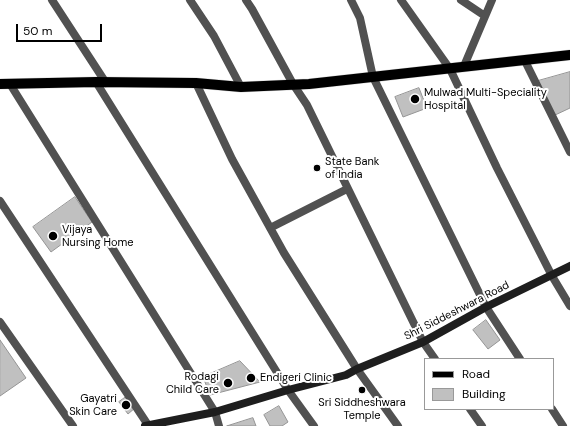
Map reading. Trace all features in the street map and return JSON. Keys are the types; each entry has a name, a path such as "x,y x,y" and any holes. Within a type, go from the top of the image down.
{"main road":[{"path":"5,84 96,82 196,83 241,87 373,77 570,55"}],"street":[{"path":"52,0 106,83"},
{"path":"190,0 214,36 241,87"},
{"path":"246,0 293,84 307,105 423,342 434,358"},
{"path":"351,0 360,18 373,77 486,307 519,358"},
{"path":"401,0 450,69 552,276 570,306"},
{"path":"461,0 485,16"},
{"path":"464,66 492,0"},
{"path":"525,61 562,139 570,152"},
{"path":"96,82 288,390 314,426"},
{"path":"196,83 232,159 284,253 357,369 398,426"},
{"path":"5,84 215,412 219,426"},
{"path":"270,228 347,189"},
{"path":"0,201 146,426"},
{"name":"Shri Siddeshwara Road","path":"146,426 215,412 288,390 346,375 423,342 486,307 570,266"},
{"path":"0,322 74,426"},
{"path":"471,410 482,426"},
{"path":"553,410 562,426"}],"building":[{"path":"570,72 570,108 553,116 538,81"},
{"path":"419,88 427,108 403,117 395,97"},
{"path":"75,197 92,222 51,252 33,227"},
{"path":"486,320 500,340 488,349 473,330"},
{"path":"0,340 26,378 0,396"},
{"path":"240,361 260,382 210,395 203,377"},
{"path":"126,397 135,408 128,414 119,402"},
{"path":"279,406 288,422 282,426 270,426 264,415"},
{"path":"253,418 256,426 227,426"}],"place":[{"name":"Mulwad Multi-Speciality Hospital","path":"415,99"},
{"name":"State Bank of India","path":"317,168"},
{"name":"Vijaya Nursing Home","path":"53,236"},
{"name":"Endigeri Clinic","path":"251,378"},
{"name":"Rodagi Child Care","path":"228,383"},
{"name":"Sri Siddheshwara Temple","path":"362,390"},
{"name":"Gayatri Skin Care","path":"126,405"}]}
